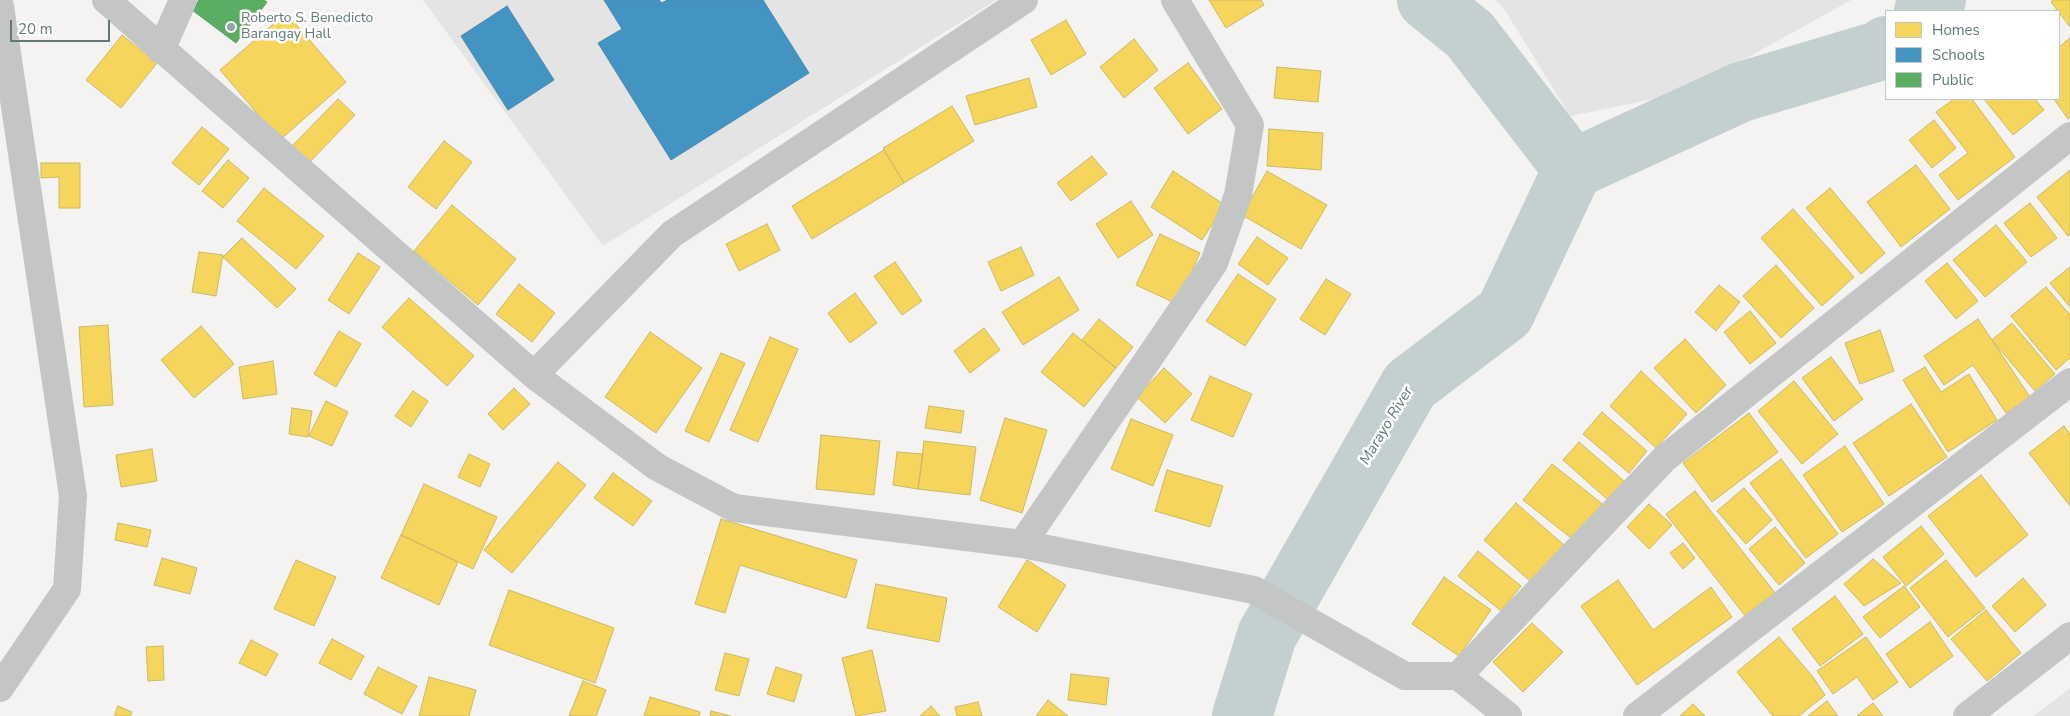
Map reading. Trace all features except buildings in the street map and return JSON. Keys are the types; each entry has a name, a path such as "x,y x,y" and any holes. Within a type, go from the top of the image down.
{"street":[{"path":"106,0 534,375 657,467 734,508 1022,544 1254,590 1406,676 1458,676 1508,716"},
{"path":"162,50 183,0"},
{"path":"534,375 672,234 1024,0"},
{"path":"1022,544 1214,263 1238,195 1250,125 1175,0"},
{"path":"0,6 73,496 67,589 0,688"},
{"path":"1458,676 1664,460 2070,136"},
{"path":"1637,716 2070,382"},
{"path":"1967,716 2070,636"}],"shaded area":[{"path":"423,0 996,0 603,246"},
{"path":"1495,0 1851,0 1684,93 1570,116 1503,7"},
{"path":"2070,688 2070,716 2034,716"}],"waterway":[{"path":"1427,0 1470,35 1573,169"},
{"path":"1925,10 1936,0"},
{"path":"1573,169 1741,92 1882,50 1885,47"},
{"name":"Marayo River","path":"1242,716 1267,635 1410,385 1505,313 1573,169"}],"place":[{"name":"Roberto S. Benedicto Barangay Hall","path":"231,27"}]}
